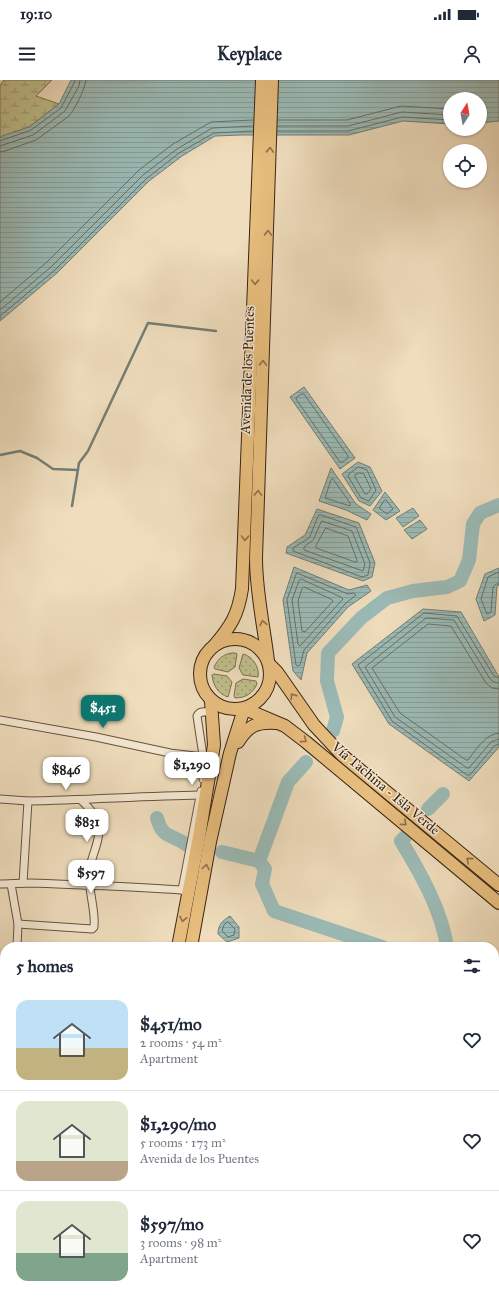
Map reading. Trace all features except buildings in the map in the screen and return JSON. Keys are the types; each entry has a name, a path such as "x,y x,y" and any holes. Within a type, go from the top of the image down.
{"main road":[{"name":"Avenida de los Puentes","path":"262,80 264,188 256,558 257,587 272,666"},
{"name":"Avenida de los Puentes","path":"214,646 232,622 239,605 242,589 264,188 272,80"},
{"path":"179,942 185,892 199,837 214,745 212,706 204,691 200,673 203,660 214,646 231,639 242,640 258,647 272,666 271,679 268,689 259,701 245,709 228,709 218,705 212,706"},
{"name":"Vía Tachina - Isla Verde","path":"272,666 314,725 342,755 499,885"},
{"path":"192,942 210,842 230,753 245,709"},
{"name":"Vía Tachina - Isla Verde","path":"245,709 285,726 306,742 499,903"},
{"path":"230,753 243,734 253,726 266,723 285,726"}],"street":[{"path":"0,884 23,883 90,885 185,892 204,771 197,716 200,712 203,712 212,706"},
{"path":"0,720 96,737 170,753 203,757"},
{"path":"0,799 28,801 81,800 200,794"},
{"path":"18,924 92,929 94,925 89,873 98,840 99,828 94,813 81,800"},
{"path":"23,883 28,801"},
{"path":"11,884 18,924 17,942"}],"green space":[{"path":"4,80 52,80 36,96 59,104 29,127 0,138 0,85"},
{"path":"232,653 237,654 235,667 228,672 215,669 214,667 221,657"},
{"path":"243,654 255,662 258,669 258,677 243,675 239,668"},
{"path":"212,675 227,676 232,682 228,697 221,694 215,686"},
{"path":"243,679 256,681 257,684 249,694 243,697 235,698 236,683"}],"water":[{"path":"71,80 499,80 499,121 487,122 487,92 443,92 443,124 403,121 349,135 215,136 182,156 149,181 57,273 0,321 0,138 29,127 59,104"},
{"path":"304,387 355,458 340,469 290,397"},
{"path":"358,462 370,467 382,491 370,506 359,501 342,474"},
{"path":"331,468 356,504 371,514 367,520 346,510 319,501"},
{"path":"385,492 400,511 386,520 373,510"},
{"path":"413,508 419,516 403,527 396,518"},
{"path":"317,509 359,523 375,563 372,577 363,581 286,553 287,547 305,535"},
{"path":"420,520 427,529 412,539 404,530"},
{"path":"294,567 349,590 367,585 371,591 348,607 307,653 301,680 293,671 283,600"},
{"path":"499,568 499,585 497,586 495,615 484,621 476,599 485,574"},
{"path":"423,609 461,612 499,677 499,747 469,781 389,724 352,664"},
{"path":"230,916 239,927 239,938 227,942 218,934 218,931 221,924"}],"waterway":[{"path":"72,506 79,463 88,451 148,323 216,331"},
{"path":"0,455 20,451 37,458 53,469 78,470"},
{"path":"333,731 337,717 327,681 328,653 361,618 387,598 413,591 447,587 460,581 469,560 473,524 480,513 499,505"},
{"path":"259,861 288,782 306,762"},
{"path":"428,809 443,794"},
{"path":"157,818 159,825 165,833 187,845"},
{"path":"405,837 401,841 429,892 440,920 446,942"},
{"path":"222,852 259,861 265,869 262,884 274,911 367,942"}]}
